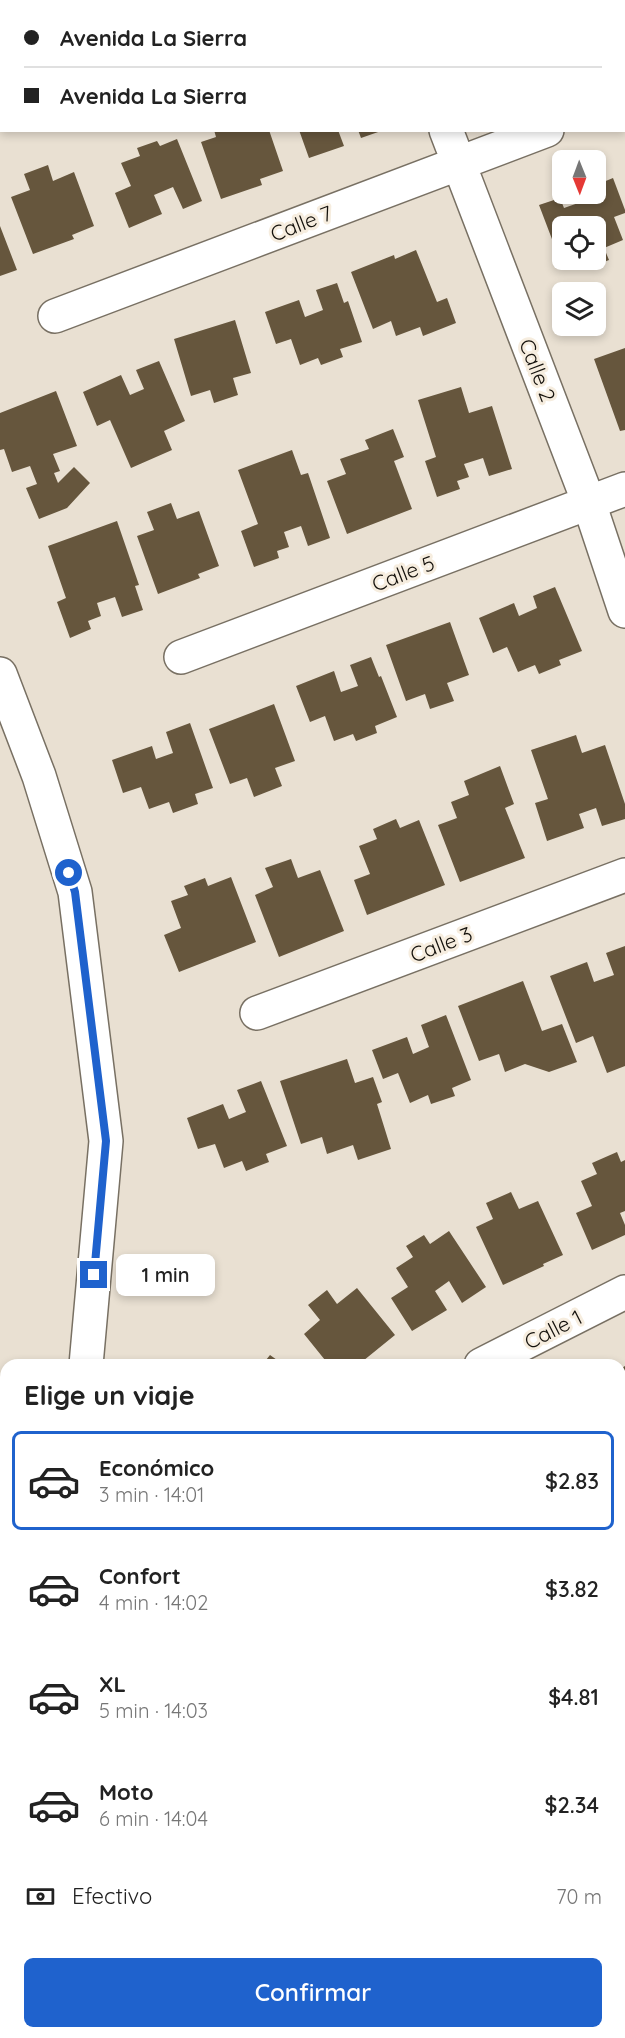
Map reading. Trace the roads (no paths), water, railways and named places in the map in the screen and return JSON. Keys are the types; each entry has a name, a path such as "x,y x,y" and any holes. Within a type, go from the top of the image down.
{"street":[{"name":"Calle 2","path":"448,132 589,503 625,611"},
{"name":"Calle 7","path":"55,316 543,132"},
{"name":"Calle 5","path":"181,657 625,489"},
{"path":"0,674 39,776 75,892 106,1141 87,1359"},
{"name":"Calle 3","path":"257,1013 625,875"},
{"name":"Calle 1","path":"493,1359 625,1292"}]}
